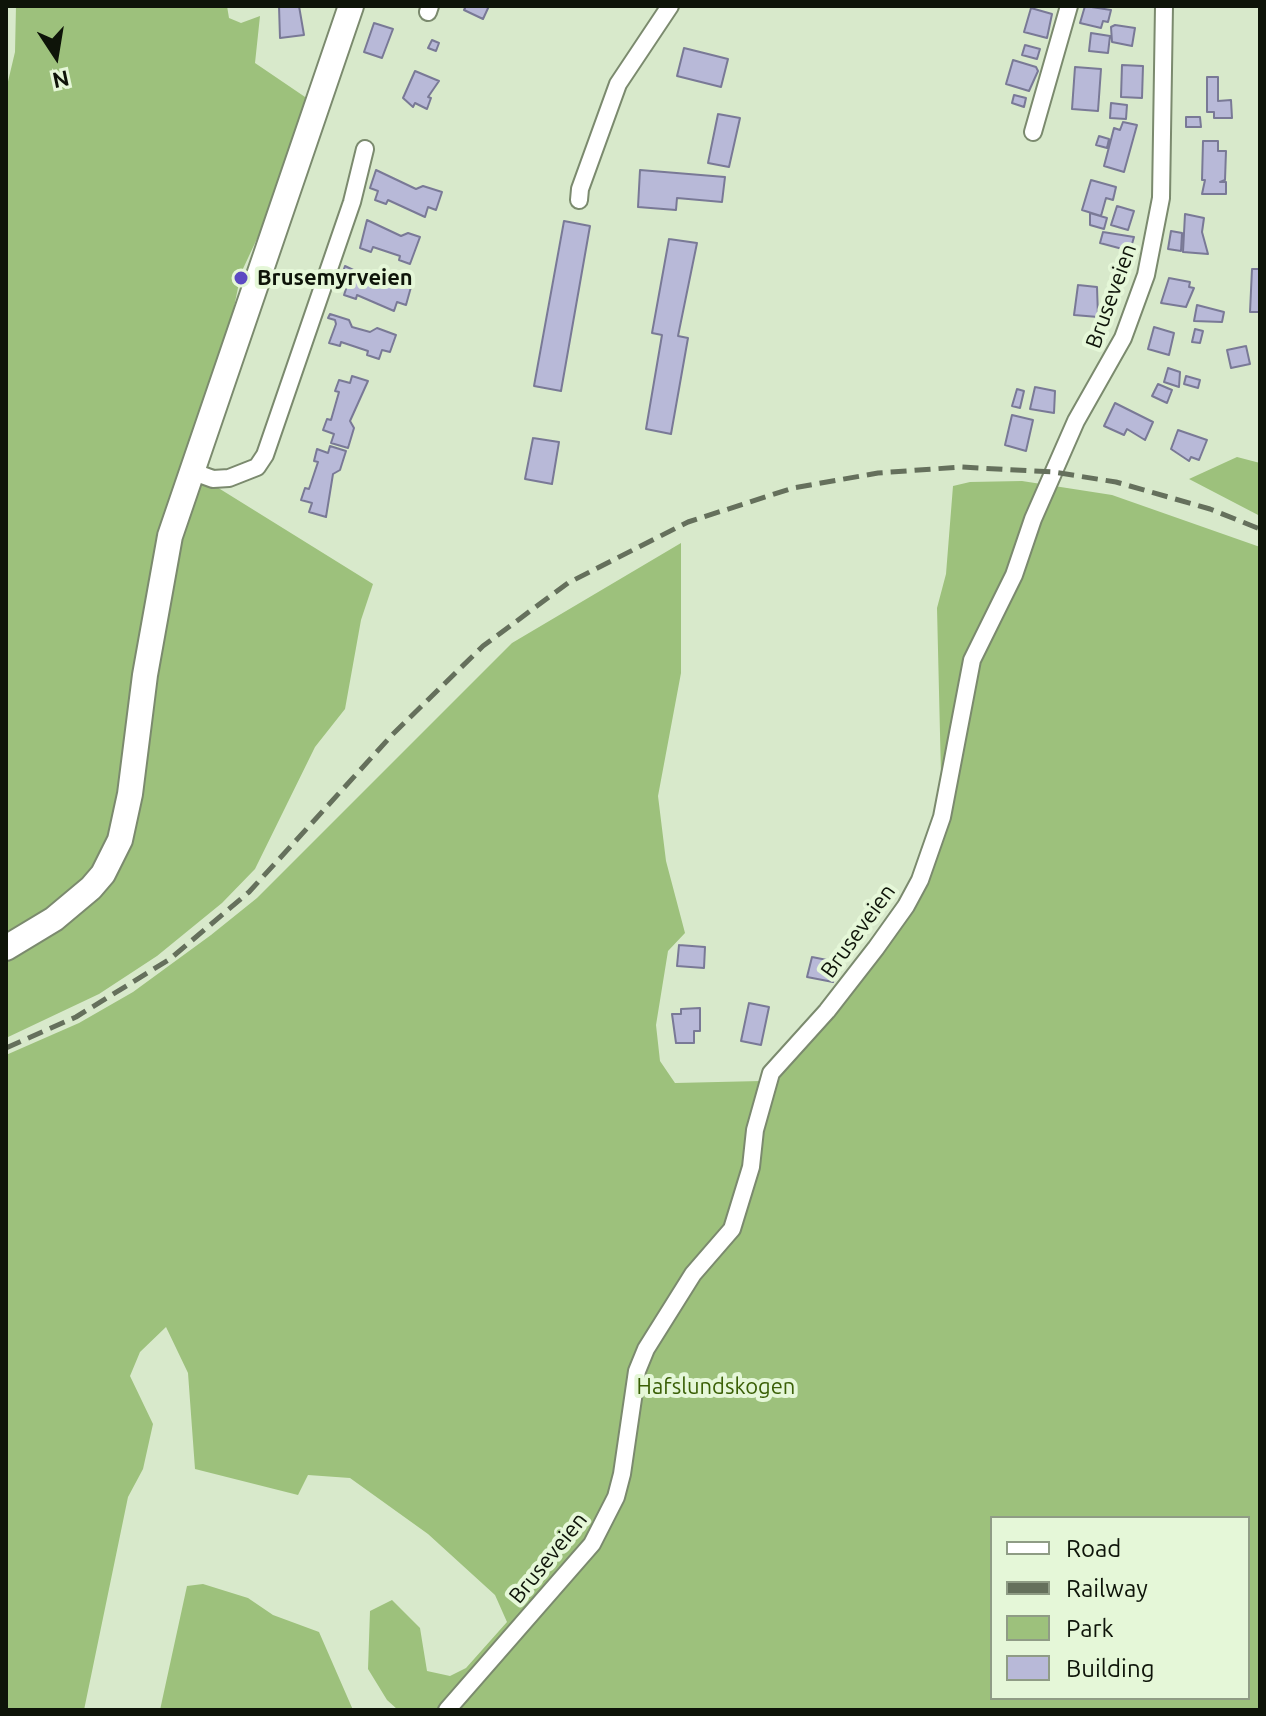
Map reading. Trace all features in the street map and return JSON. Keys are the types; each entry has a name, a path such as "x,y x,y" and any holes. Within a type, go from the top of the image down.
{"street":[{"path":"6,948 54,919 91,888 103,874 120,840 130,794 145,675 170,536 351,6"},
{"path":"579,200 618,84 670,6"},
{"path":"1033,132 1069,6"},
{"name":"Bruseveien","path":"447,1710 592,1544 619,1486 637,1371 646,1349 693,1274 732,1229 748,1178 755,1130 771,1073 827,1011 876,948 920,880 942,817 972,660 1014,575 1033,519 1076,421 1123,338 1146,275 1161,198 1164,6"},
{"path":"191,471 213,479 229,478 257,467 265,455 352,202 365,149"}],"green space":[{"path":"16,6 227,6 229,18 241,23 260,16 255,63 308,99 269,213 241,273 231,322 192,433 191,471 373,584 361,620 345,709 315,747 255,869 222,903 157,956 99,994 6,1038 6,90 15,52"},
{"path":"1237,457 1260,463 1260,516 1189,479"},
{"name":"Hafslundskogen","path":"1022,481 1112,495 1260,547 1260,1710 398,1710 387,1700 368,1669 370,1611 392,1600 420,1628 427,1671 450,1676 466,1668 507,1622 495,1595 428,1534 350,1478 308,1475 298,1495 195,1469 188,1373 166,1327 140,1352 130,1376 153,1424 143,1469 128,1497 84,1710 6,1710 6,1055 79,1023 133,992 211,935 257,898 512,643 681,543 681,673 658,796 666,861 685,933 668,951 656,1025 660,1061 675,1083 761,1081 906,906 942,817 937,608 946,574 953,486 970,482"},
{"path":"203,1584 248,1598 273,1615 319,1632 353,1710 160,1710 187,1586"}],"building":[{"path":"279,6 299,6 304,35 280,38"},
{"path":"466,6 489,6 483,19 464,10"},
{"path":"1085,6 1111,10 1108,22 1103,21 1101,28 1080,23"},
{"path":"1031,8 1052,14 1047,38 1024,32"},
{"path":"374,23 393,29 382,58 364,52"},
{"path":"1111,27 1135,28 1132,46 1112,42"},
{"path":"1091,33 1110,36 1108,53 1089,51"},
{"path":"432,40 439,43 436,51 428,48"},
{"path":"1025,45 1040,49 1037,59 1022,55"},
{"path":"684,48 728,59 721,87 677,76"},
{"path":"1013,60 1036,67 1038,71 1029,91 1006,84"},
{"path":"1122,65 1143,66 1142,98 1121,97"},
{"path":"1075,67 1101,69 1098,111 1072,109"},
{"path":"415,71 439,81 428,97 431,98 427,109 415,103 413,107 403,98"},
{"path":"1207,77 1218,77 1218,101 1231,100 1232,118 1214,118 1214,112 1207,112"},
{"path":"1014,95 1026,98 1024,107 1012,103"},
{"path":"1111,103 1127,105 1126,119 1110,118"},
{"path":"718,114 740,118 729,167 708,163"},
{"path":"1186,117 1200,117 1201,127 1186,127"},
{"path":"1123,122 1137,125 1124,172 1104,166 1114,128 1120,130"},
{"path":"1099,136 1109,139 1107,148 1096,145"},
{"path":"1203,141 1218,141 1218,151 1226,151 1225,180 1220,182 1226,182 1226,194 1202,194 1205,180 1202,180"},
{"path":"376,170 416,189 423,186 442,192 436,210 428,207 425,217 388,200 386,204 375,200 378,191 370,188"},
{"path":"640,170 725,177 722,202 677,198 676,210 638,207"},
{"path":"1091,180 1116,187 1113,200 1106,198 1101,216 1082,210"},
{"path":"1117,206 1134,211 1128,230 1111,225"},
{"path":"1090,213 1107,218 1104,229 1090,225"},
{"path":"1185,214 1204,218 1202,232 1208,254 1183,252"},
{"path":"367,220 401,236 408,233 420,237 410,264 399,260 400,256 373,247 371,252 360,248"},
{"path":"564,221 590,226 561,391 534,386"},
{"path":"1171,231 1182,233 1181,251 1168,249"},
{"path":"1103,232 1134,237 1130,251 1100,243"},
{"path":"669,239 697,243 678,336 688,338 671,434 646,429 662,335 652,333"},
{"path":"345,266 385,285 392,280 411,287 406,305 397,302 394,311 357,295 356,299 344,295 347,286 339,283"},
{"path":"1252,269 1260,269 1260,312 1250,312"},
{"path":"1169,278 1190,282 1189,287 1194,288 1186,307 1161,303"},
{"path":"1078,285 1097,287 1098,317 1074,315"},
{"path":"1197,305 1224,312 1222,322 1194,321"},
{"path":"330,314 349,320 352,327 370,332 377,328 396,335 390,352 382,350 379,359 367,355 368,351 341,342 340,346 329,343 336,324 335,320 328,318"},
{"path":"1154,327 1174,333 1169,355 1148,349"},
{"path":"1195,329 1203,331 1200,343 1192,342"},
{"path":"1246,346 1250,364 1231,368 1227,350"},
{"path":"1168,368 1180,372 1179,387 1164,382"},
{"path":"352,376 368,381 350,421 354,428 348,448 331,443 334,434 323,430 327,419 331,420 339,380 350,383"},
{"path":"1186,376 1200,380 1198,388 1184,384"},
{"path":"1158,384 1172,390 1167,403 1152,396"},
{"path":"1035,387 1055,391 1054,413 1030,409"},
{"path":"1017,389 1024,391 1020,408 1012,406"},
{"path":"1115,403 1153,422 1145,440 1127,429 1124,435 1104,426"},
{"path":"1012,415 1033,420 1026,451 1005,445"},
{"path":"1178,430 1207,440 1199,460 1191,457 1189,461 1171,449"},
{"path":"533,438 559,442 552,484 525,479"},
{"path":"330,446 346,451 340,470 333,474 326,517 309,512 312,503 301,500 305,488 309,489 318,462 314,461 317,449 328,453"},
{"path":"679,945 705,947 704,968 677,966"},
{"path":"812,957 837,962 838,976 834,975 833,982 807,977"},
{"path":"749,1003 769,1007 761,1045 741,1041"},
{"path":"700,1008 700,1031 694,1031 694,1043 676,1043 672,1014 681,1014 681,1009"}],"railway":[{"path":"6,1048 76,1017 170,959 249,892 393,734 483,646 568,583 688,522 793,488 878,473 961,467 1053,472 1116,482 1210,509 1260,529"}],"place":[{"name":"Brusemyrveien","path":"241,278"}]}
